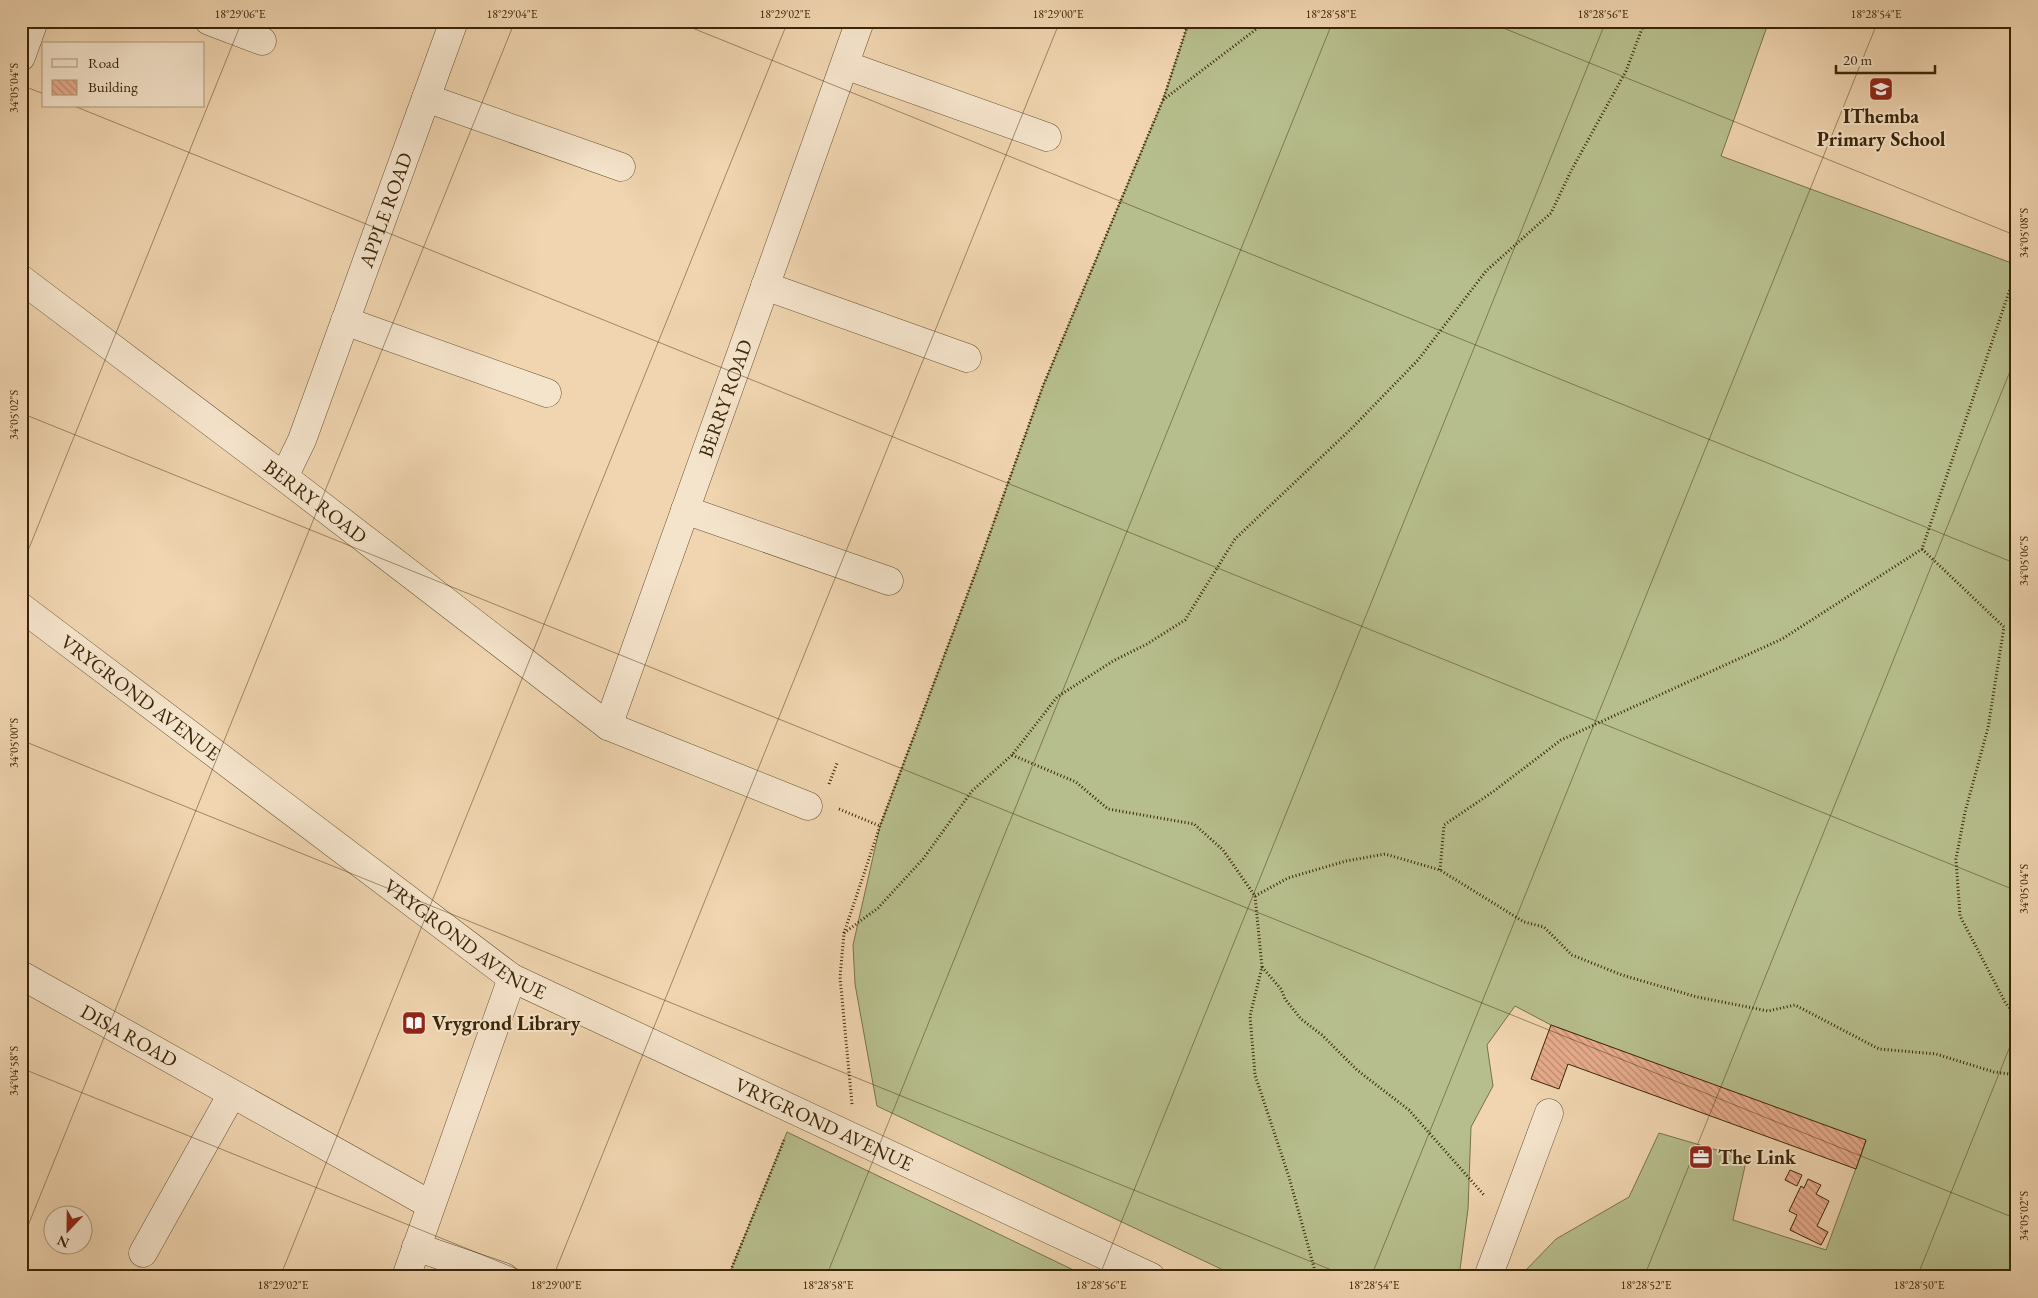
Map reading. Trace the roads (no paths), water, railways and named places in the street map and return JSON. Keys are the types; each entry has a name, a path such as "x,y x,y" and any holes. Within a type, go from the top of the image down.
{"street":[{"path":"21,57 34,21"},
{"path":"209,21 262,41"},
{"name":"APPLE ROAD","path":"284,477 302,440 454,21"},
{"name":"BERRY ROAD","path":"608,726 860,21"},
{"path":"845,65 1047,137"},
{"path":"426,98 621,167"},
{"name":"BERRY ROAD","path":"21,279 284,477 608,726 808,806"},
{"path":"766,286 967,358"},
{"path":"345,321 547,393"},
{"path":"685,510 889,581"},
{"name":"VRYGROND AVENUE","path":"21,607 512,978 1151,1277"},
{"path":"406,1277 512,978"},
{"name":"DISA ROAD","path":"23,980 431,1205"},
{"path":"143,1253 232,1094"},
{"path":"1488,1277 1549,1113"},
{"path":"416,1247 504,1277"}],"place":[{"name":"IThemba Primary School","path":"1881,89"},
{"name":"Vrygrond Library","path":"414,1023"},
{"name":"The Link","path":"1701,1157"}]}
